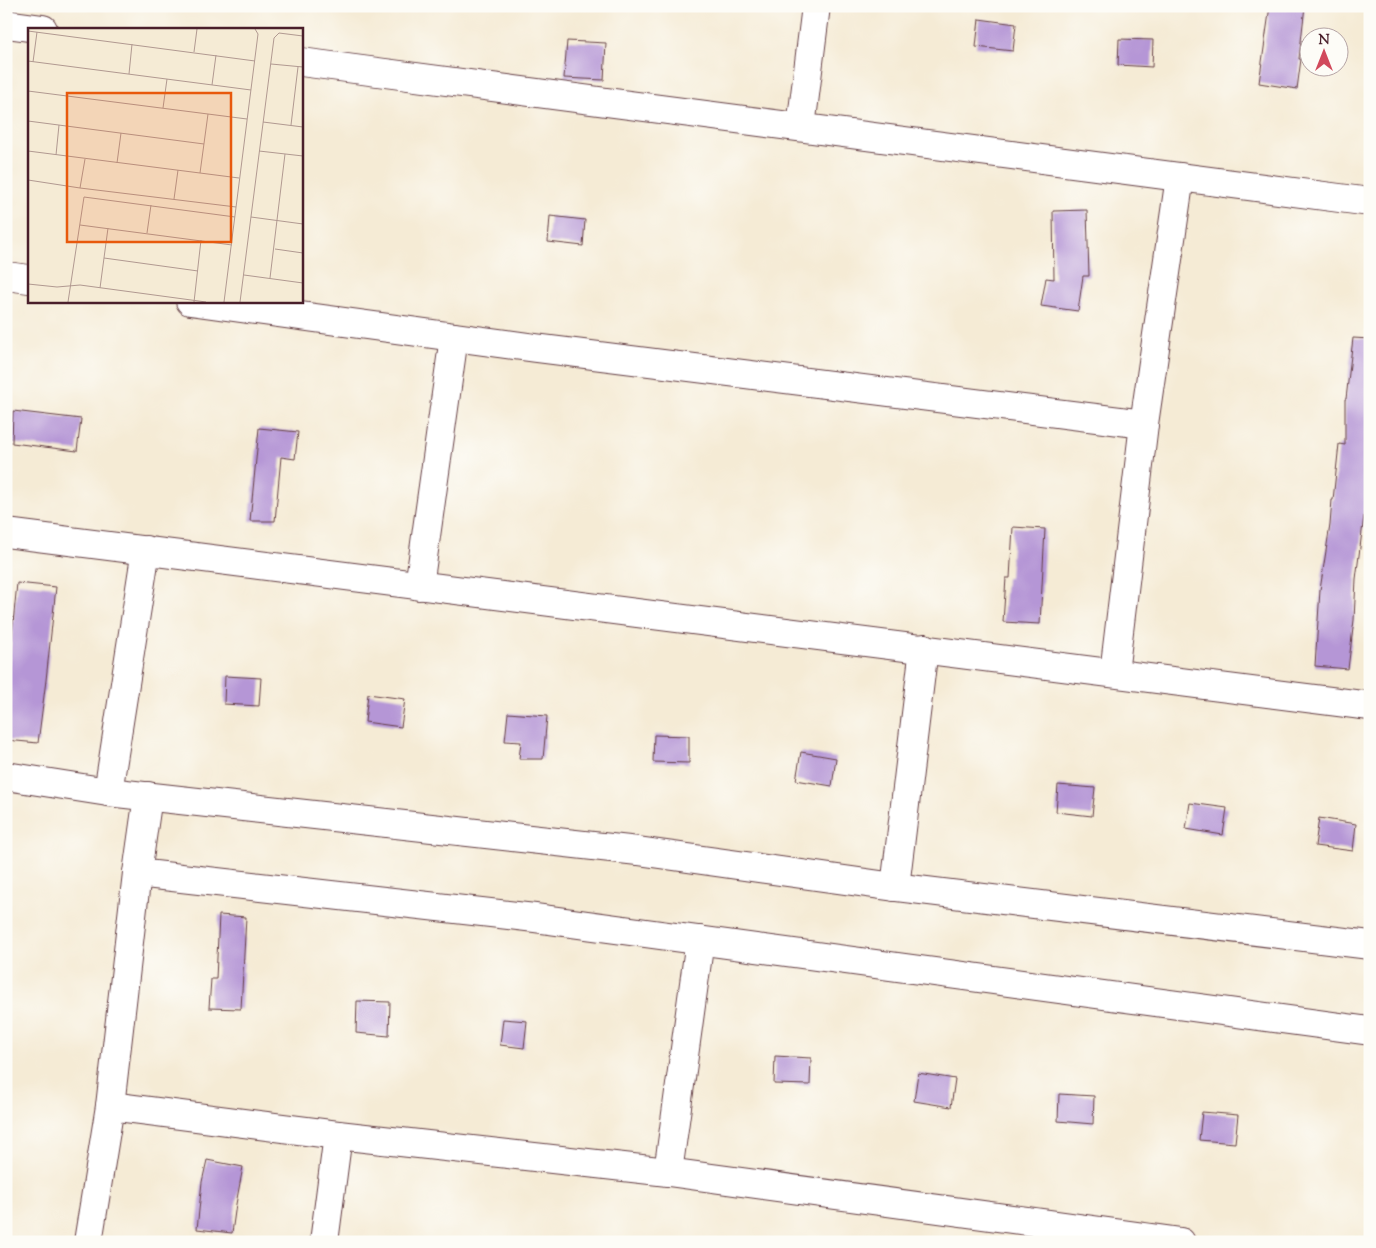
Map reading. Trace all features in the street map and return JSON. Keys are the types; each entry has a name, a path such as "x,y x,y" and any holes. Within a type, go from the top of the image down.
{"street":[{"path":"801,127 816,6"},
{"path":"6,24 36,28"},
{"path":"302,62 1370,202"},
{"path":"1114,673 1144,424 1180,177"},
{"path":"6,276 28,279"},
{"path":"197,302 454,337 1144,424"},
{"path":"419,586 454,337"},
{"path":"6,533 1370,706"},
{"path":"108,792 146,550"},
{"path":"896,887 924,648"},
{"path":"6,776 108,792 638,851 896,887 1370,945"},
{"path":"88,1242 110,1106 137,873 148,796"},
{"path":"137,873 535,918 1370,1031"},
{"path":"668,1172 700,940"},
{"path":"110,1106 338,1135 668,1172 1123,1238 1182,1242"},
{"path":"324,1242 338,1135"}],"building":[{"path":"1270,6 1305,6 1303,28 1298,28 1297,89 1259,83"},
{"path":"979,19 1016,24 1013,51 976,47"},
{"path":"1119,39 1153,40 1152,67 1118,65"},
{"path":"567,41 606,43 604,80 564,78"},
{"path":"1087,210 1089,276 1083,276 1078,311 1041,306 1046,278 1054,279 1053,211"},
{"path":"550,216 585,220 583,246 548,242"},
{"path":"1353,338 1370,339 1370,501 1366,500 1356,579 1354,620 1348,669 1315,666 1320,590 1330,525 1339,444 1345,445 1345,399"},
{"path":"13,411 81,419 77,451 12,443"},
{"path":"259,428 298,432 295,459 281,457 275,521 250,521"},
{"path":"1013,527 1045,529 1040,624 1003,622 1006,578 1010,578"},
{"path":"17,583 56,587 38,743 6,740 6,695"},
{"path":"225,676 261,678 259,706 224,704"},
{"path":"368,694 405,699 401,727 365,722"},
{"path":"508,713 547,716 543,759 519,759 521,742 505,741"},
{"path":"654,735 689,736 689,763 653,762"},
{"path":"801,752 836,758 832,786 796,780"},
{"path":"1058,785 1095,788 1092,816 1056,812"},
{"path":"1190,803 1227,808 1223,835 1186,829"},
{"path":"1319,818 1356,824 1353,851 1315,846"},
{"path":"219,915 246,917 241,1009 209,1008 211,979 216,979"},
{"path":"357,1001 390,1002 389,1036 356,1033"},
{"path":"503,1019 527,1021 524,1048 500,1045"},
{"path":"775,1056 811,1058 810,1085 774,1084"},
{"path":"918,1073 955,1079 951,1107 914,1101"},
{"path":"1059,1094 1094,1096 1093,1124 1058,1121"},
{"path":"1202,1112 1238,1115 1235,1143 1199,1140"},
{"path":"207,1160 243,1167 232,1233 197,1229 202,1182"}]}
